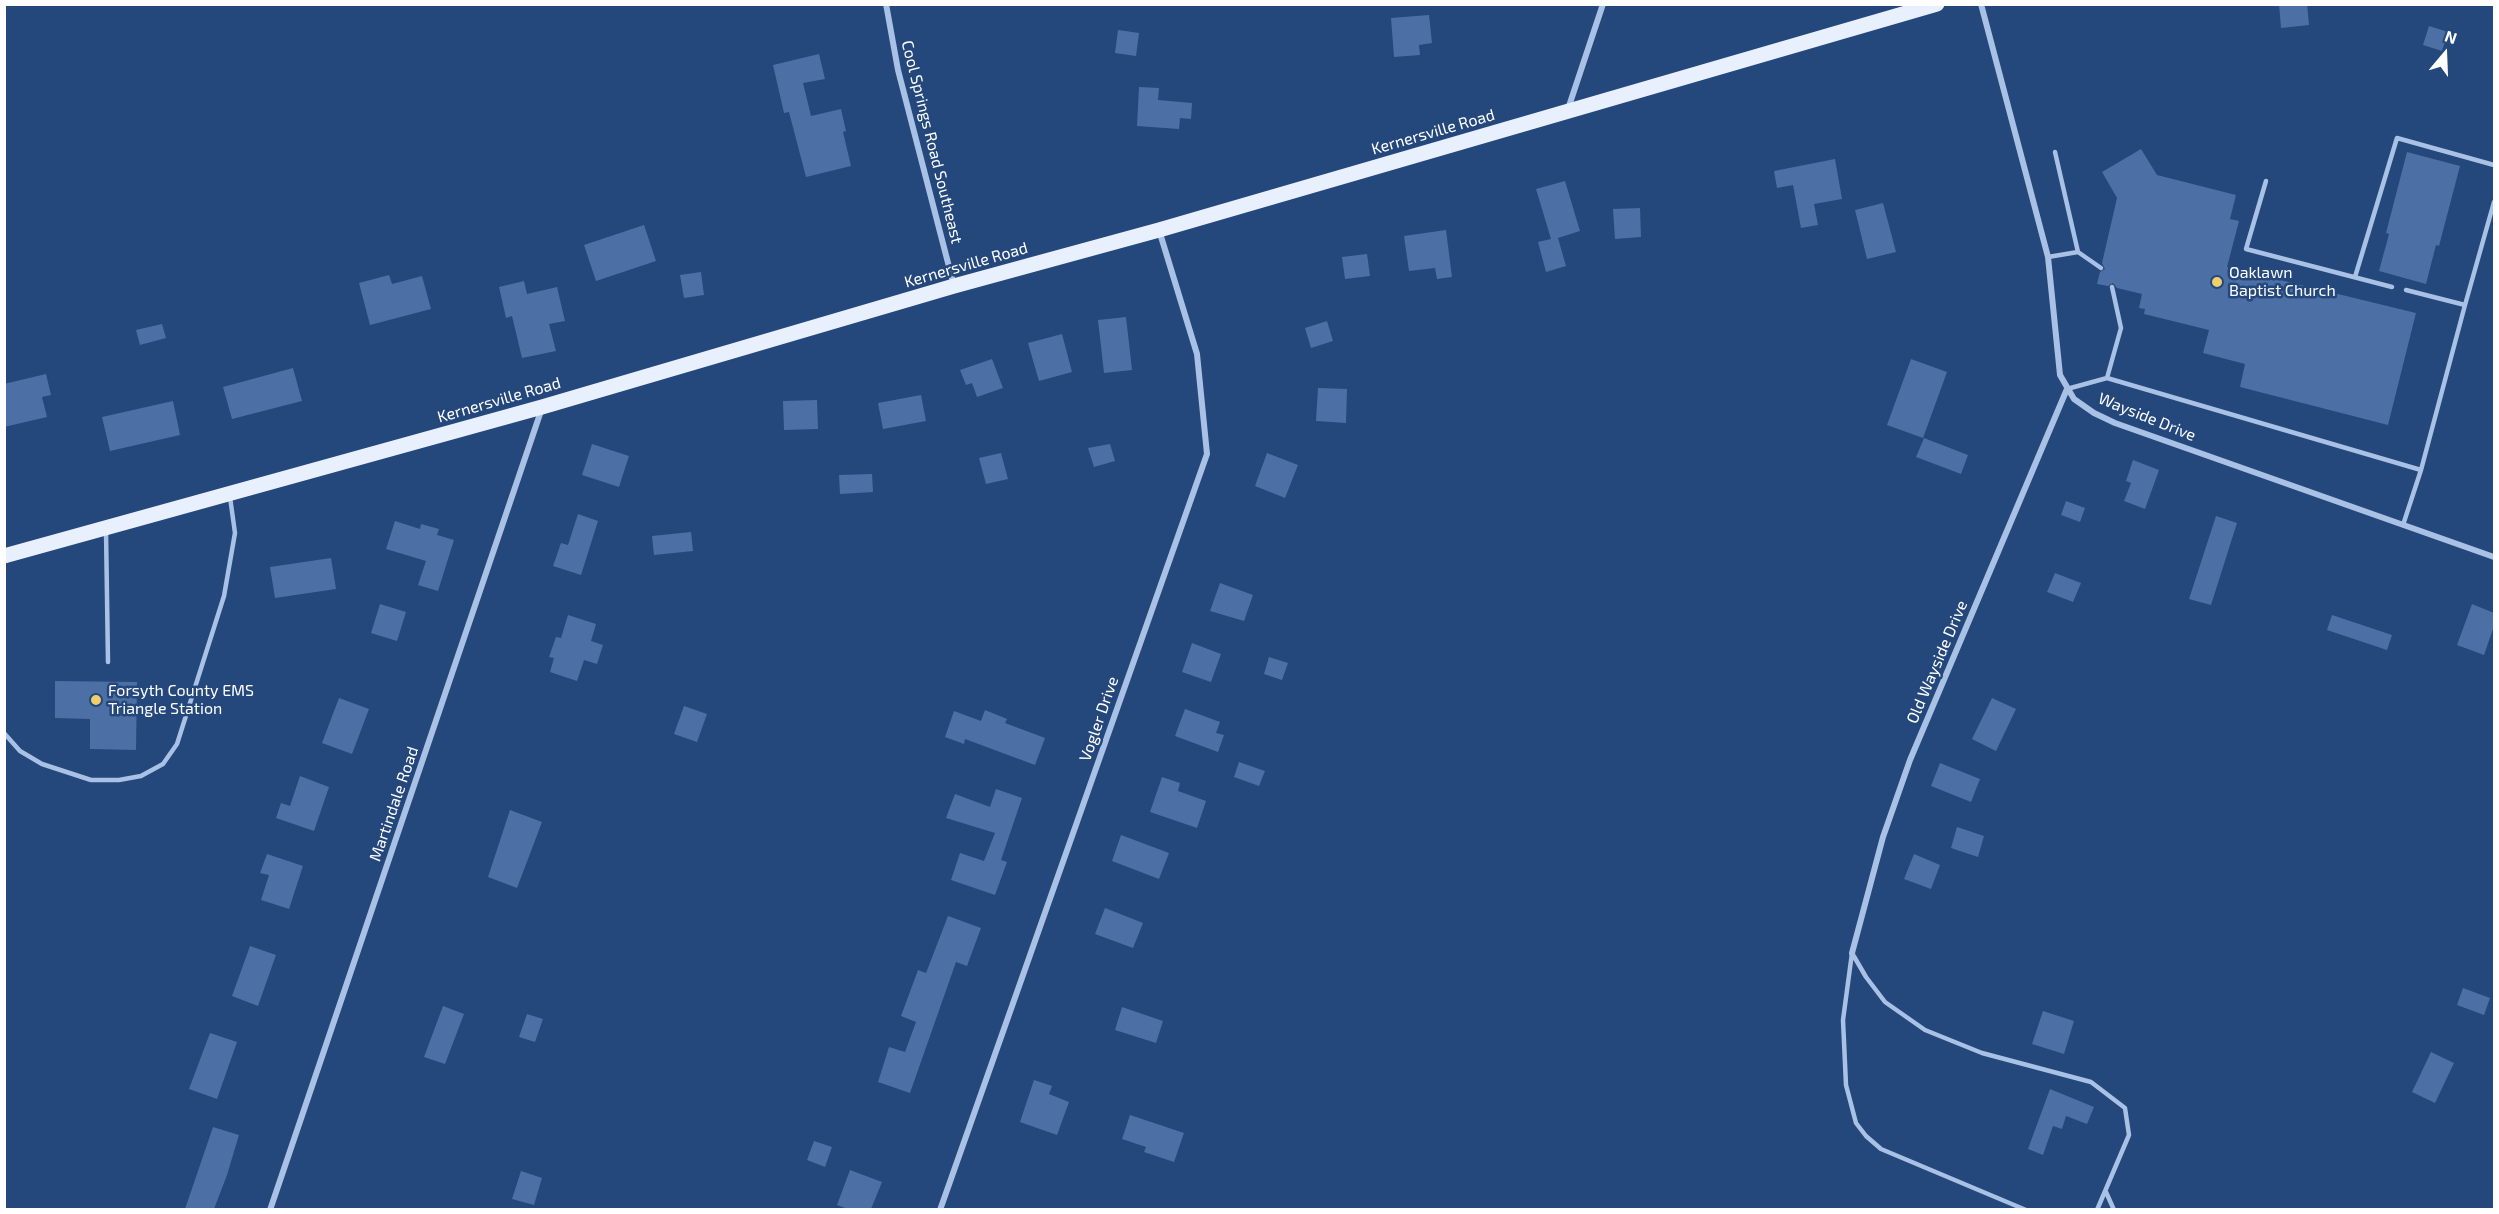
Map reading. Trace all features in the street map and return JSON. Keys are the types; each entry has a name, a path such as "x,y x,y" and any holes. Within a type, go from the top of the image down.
{"main road":[{"name":"Kernersville Road","path":"4,556 542,407 954,286 1159,230 1936,4"}],"street":[{"name":"Cool Springs Road Southeast","path":"886,4 898,70 954,286"},
{"path":"1566,112 1603,4"},
{"name":"Wayside Drive","path":"1981,4 2048,257 2057,360 2060,375 2067,389 2083,406 2115,423 2494,557"},
{"name":"Vogler Drive","path":"940,1209 1207,454 1197,354 1159,230"},
{"name":"Old Wayside Drive","path":"1852,952 1883,837 1910,760 2067,389"},
{"name":"Martindale Road","path":"270,1209 542,407"}],"lane":[{"path":"2355,277 2397,138 2494,165"},
{"path":"2055,152 2078,252 2101,268"},
{"path":"2266,181 2246,249 2392,287"},
{"path":"2403,525 2421,470 2494,202"},
{"path":"2048,257 2078,252"},
{"path":"2107,378 2121,327 2112,287"},
{"path":"2406,290 2465,305"},
{"path":"2067,389 2107,378 2421,470"},
{"path":"4,733 20,751 42,764 91,780 119,780 141,776 163,764 177,744 224,596 235,533 229,494"},
{"path":"106,528 108,662"},
{"path":"1852,952 1866,977 1885,1002 1925,1030 1982,1053 2091,1082 2126,1108 2129,1135 2097,1209"},
{"path":"1852,952 1843,1020 1846,1085 1856,1124 1881,1149 2026,1209"},
{"path":"2106,1192 2114,1209"}],"building":[{"path":"2279,4 2307,4 2309,25 2281,28"},
{"path":"1429,15 1432,43 1419,45 1420,55 1394,57 1391,18"},
{"path":"2429,26 2448,32 2442,51 2423,45"},
{"path":"1118,30 1139,33 1136,56 1115,53"},
{"path":"819,54 825,79 803,83 811,116 841,109 846,131 843,132 851,166 806,177 789,112 784,113 773,65"},
{"path":"1139,87 1159,88 1158,100 1192,103 1191,119 1180,118 1179,129 1137,126"},
{"name":"Oaklawn Baptist Church","path":"2141,149 2157,175 2236,195 2230,219 2239,221 2227,267 2416,313 2388,425 2240,387 2245,364 2203,353 2209,330 2144,314 2145,309 2139,308 2142,294 2117,288 2113,283 2108,286 2097,284 2100,272 2105,269 2102,263 2117,198 2102,172"},
{"path":"2407,152 2460,166 2439,246 2436,245 2426,284 2379,271 2389,234 2386,233"},
{"path":"1835,159 1842,199 1814,204 1818,225 1801,228 1793,185 1777,188 1774,171"},
{"path":"1565,181 1580,231 1558,238 1566,266 1546,272 1538,242 1551,239 1536,189"},
{"path":"1883,203 1896,252 1867,259 1855,210"},
{"path":"1640,208 1641,237 1615,239 1613,209"},
{"path":"644,225 656,261 596,281 584,245"},
{"path":"1446,230 1452,277 1437,279 1435,268 1409,271 1404,236"},
{"path":"1367,254 1370,276 1345,279 1342,257"},
{"path":"701,272 704,295 684,298 680,275"},
{"path":"389,275 392,284 422,276 431,309 370,325 359,283"},
{"path":"524,281 527,294 557,287 565,321 549,324 556,351 522,358 512,316 506,318 499,287"},
{"path":"1126,317 1132,370 1104,373 1098,320"},
{"path":"1327,321 1333,341 1311,348 1305,328"},
{"path":"162,324 166,338 140,345 136,330"},
{"path":"1062,334 1072,372 1039,381 1028,343"},
{"path":"992,359 1003,388 977,397 972,383 966,385 960,370"},
{"path":"1911,359 1947,372 1923,438 1887,425"},
{"path":"293,368 302,401 232,419 223,387"},
{"path":"46,374 51,395 42,397 47,417 4,427 4,384"},
{"path":"1318,388 1347,389 1346,423 1316,421"},
{"path":"921,395 926,421 883,429 878,403"},
{"path":"817,400 818,429 784,430 783,401"},
{"path":"173,401 180,435 110,451 102,417"},
{"path":"1924,438 1968,455 1961,474 1916,457"},
{"path":"592,444 629,456 619,487 582,475"},
{"path":"1110,444 1115,461 1094,467 1088,448"},
{"path":"1001,453 1008,479 986,484 979,458"},
{"path":"1267,453 1298,465 1285,498 1255,486"},
{"path":"2133,460 2159,470 2145,509 2124,501 2131,483 2126,481"},
{"path":"872,474 873,492 840,494 839,475"},
{"path":"2066,501 2085,508 2080,522 2061,515"},
{"path":"578,514 598,521 581,575 553,566 561,543 568,545"},
{"path":"2216,516 2237,523 2211,605 2189,599"},
{"path":"395,521 420,529 421,524 439,529 437,535 454,540 438,591 418,585 426,561 386,549"},
{"path":"691,532 693,551 654,555 652,536"},
{"path":"331,558 336,589 275,598 270,567"},
{"path":"2055,573 2081,583 2073,602 2047,592"},
{"path":"1220,583 1253,595 1244,621 1210,611"},
{"path":"380,604 406,612 397,641 371,633"},
{"path":"2472,604 2494,613 2494,626 2484,655 2457,645"},
{"path":"568,615 596,624 591,641 603,645 597,664 584,660 577,681 550,672 554,658 549,657 556,637 561,638"},
{"path":"2332,615 2392,635 2387,650 2327,630"},
{"path":"1192,643 1221,654 1211,682 1182,672"},
{"path":"1269,657 1288,663 1282,680 1264,674"},
{"name":"Forsyth County EMS Triangle Station","path":"55,681 137,682 136,750 90,749 90,719 55,718"},
{"path":"339,698 369,709 352,754 322,743"},
{"path":"1992,698 2016,709 1996,751 1972,739"},
{"path":"684,706 707,714 697,742 674,734"},
{"path":"1185,709 1220,722 1216,733 1224,735 1218,752 1175,736"},
{"path":"985,710 1007,719 1005,723 1045,738 1035,765 965,739 964,744 945,737 954,711 981,721"},
{"path":"1239,762 1265,771 1259,786 1234,777"},
{"path":"1940,763 1980,779 1971,802 1931,786"},
{"path":"300,776 329,787 314,831 276,818 281,803 290,806"},
{"path":"1162,777 1180,783 1178,791 1206,801 1197,828 1150,812"},
{"path":"996,789 1022,798 1001,860 1007,862 995,895 951,880 960,853 984,861 995,833 946,818 955,794 990,807"},
{"path":"510,810 542,822 517,888 488,877"},
{"path":"1957,827 1984,836 1978,857 1951,848"},
{"path":"1121,835 1169,853 1159,879 1112,861"},
{"path":"267,854 303,866 289,909 261,900 269,875 260,873"},
{"path":"1914,854 1940,865 1931,889 1904,879"},
{"path":"1105,908 1143,923 1133,948 1095,934"},
{"path":"948,916 981,928 967,966 956,962 910,1093 878,1082 889,1047 905,1052 916,1022 901,1016 918,970 926,973"},
{"path":"250,946 276,955 258,1006 232,996"},
{"path":"2463,988 2490,998 2484,1015 2457,1005"},
{"path":"443,1006 464,1014 445,1064 424,1057"},
{"path":"1122,1007 1163,1021 1156,1043 1115,1030"},
{"path":"2043,1011 2074,1021 2064,1054 2032,1044"},
{"path":"527,1014 543,1019 535,1042 519,1037"},
{"path":"210,1033 237,1042 217,1099 189,1089"},
{"path":"2431,1052 2454,1063 2435,1103 2412,1092"},
{"path":"1034,1080 1052,1086 1049,1094 1069,1102 1057,1135 1020,1122"},
{"path":"2050,1089 2094,1107 2087,1124 2066,1116 2062,1129 2053,1126 2043,1155 2028,1149"},
{"path":"1130,1115 1184,1133 1174,1162 1144,1152 1146,1147 1122,1139"},
{"path":"213,1127 239,1135 227,1175 214,1209 185,1209"},
{"path":"814,1141 832,1147 825,1167 807,1160"},
{"path":"850,1170 882,1182 871,1209 848,1209 837,1205"},
{"path":"521,1171 542,1178 534,1205 512,1199"}],"place":[{"name":"Oaklawn Baptist Church","path":"2217,282"},
{"name":"Forsyth County EMS Triangle Station","path":"96,700"}]}
